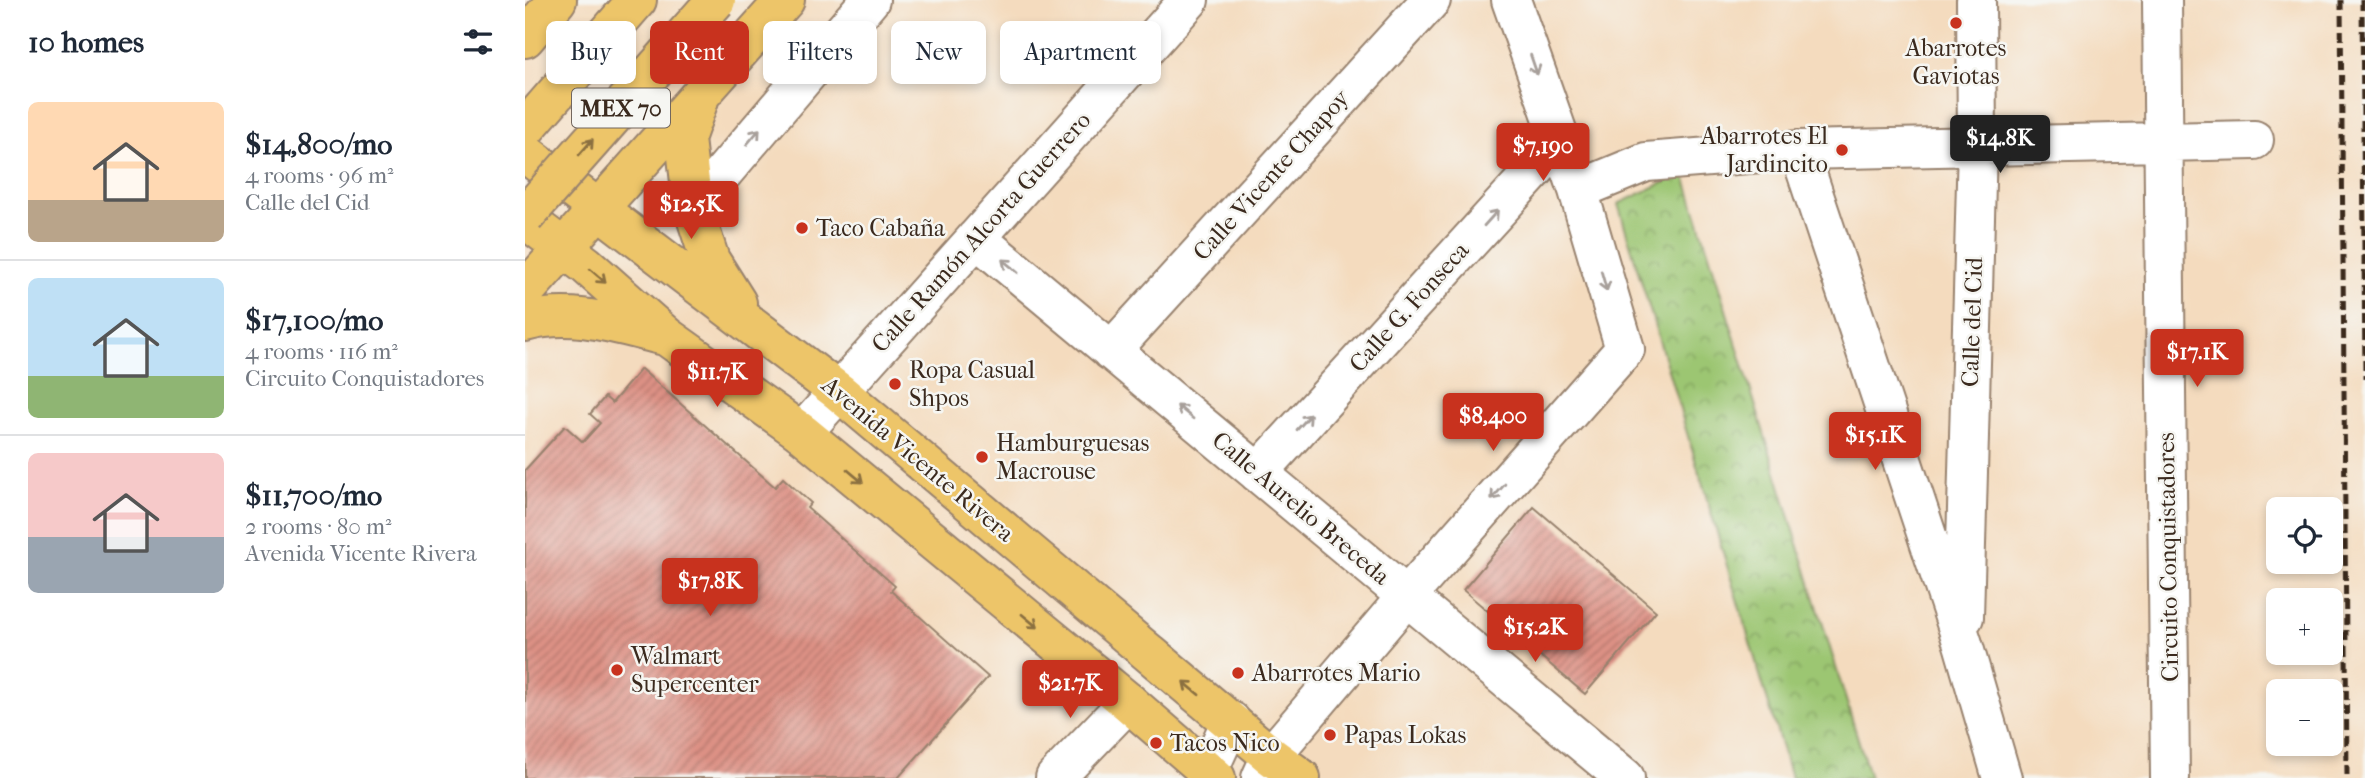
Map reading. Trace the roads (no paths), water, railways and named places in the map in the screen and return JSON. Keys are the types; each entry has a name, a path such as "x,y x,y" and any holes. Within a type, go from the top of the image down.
{"main road":[{"path":"525,38 557,0"},
{"name":"MEX 70","path":"525,129 637,0"},
{"name":"MEX 70","path":"525,218 716,0"},
{"path":"525,291 785,0"},
{"path":"700,95 685,139 693,208 709,260 747,320"},
{"name":"Avenida Vicente Rivera","path":"525,153 839,392 1231,721 1278,771"},
{"path":"525,218 666,336 802,433 1128,702 1209,776"},
{"path":"525,322 541,318 578,317 666,336"}],"street":[{"path":"693,208 870,0"},
{"name":"Calle Ramón Alcorta Guerrero","path":"802,433 1189,0"},
{"name":"Calle Vicente Chapoy","path":"1111,351 1431,0"},
{"path":"1278,771 1407,596 1625,349 1583,188 1560,142 1511,0"},
{"name":"Calle del Cid","path":"1963,644 1977,146 1976,0"},
{"name":"Circuito Conquistadores","path":"2162,0 2170,778"},
{"path":"1583,188 1646,162 1743,154 1799,150 2254,140"},
{"name":"Calle G. Fonseca","path":"1258,473 1560,142"},
{"path":"1799,150 1963,644 2002,778"},
{"name":"Calle Aurelio Breceda","path":"976,238 1625,778"},
{"path":"1055,778 1128,702"},
{"path":"1209,776 1231,721"}],"railway":[{"path":"2341,0 2347,778"},
{"path":"2362,0 2365,379"}],"place":[{"name":"Abarrotes Gaviotas","path":"1956,23"},
{"name":"Abarrotes El Jardincito","path":"1842,150"},
{"name":"Taco Cabaña","path":"802,228"},
{"name":"Ropa Casual Shpos","path":"895,384"},
{"name":"Hamburguesas Macrouse","path":"982,457"},
{"name":"Walmart Supercenter","path":"617,670"},
{"name":"Abarrotes Mario","path":"1238,673"},
{"name":"Papas Lokas","path":"1330,735"},
{"name":"Tacos Nico","path":"1156,743"}]}
